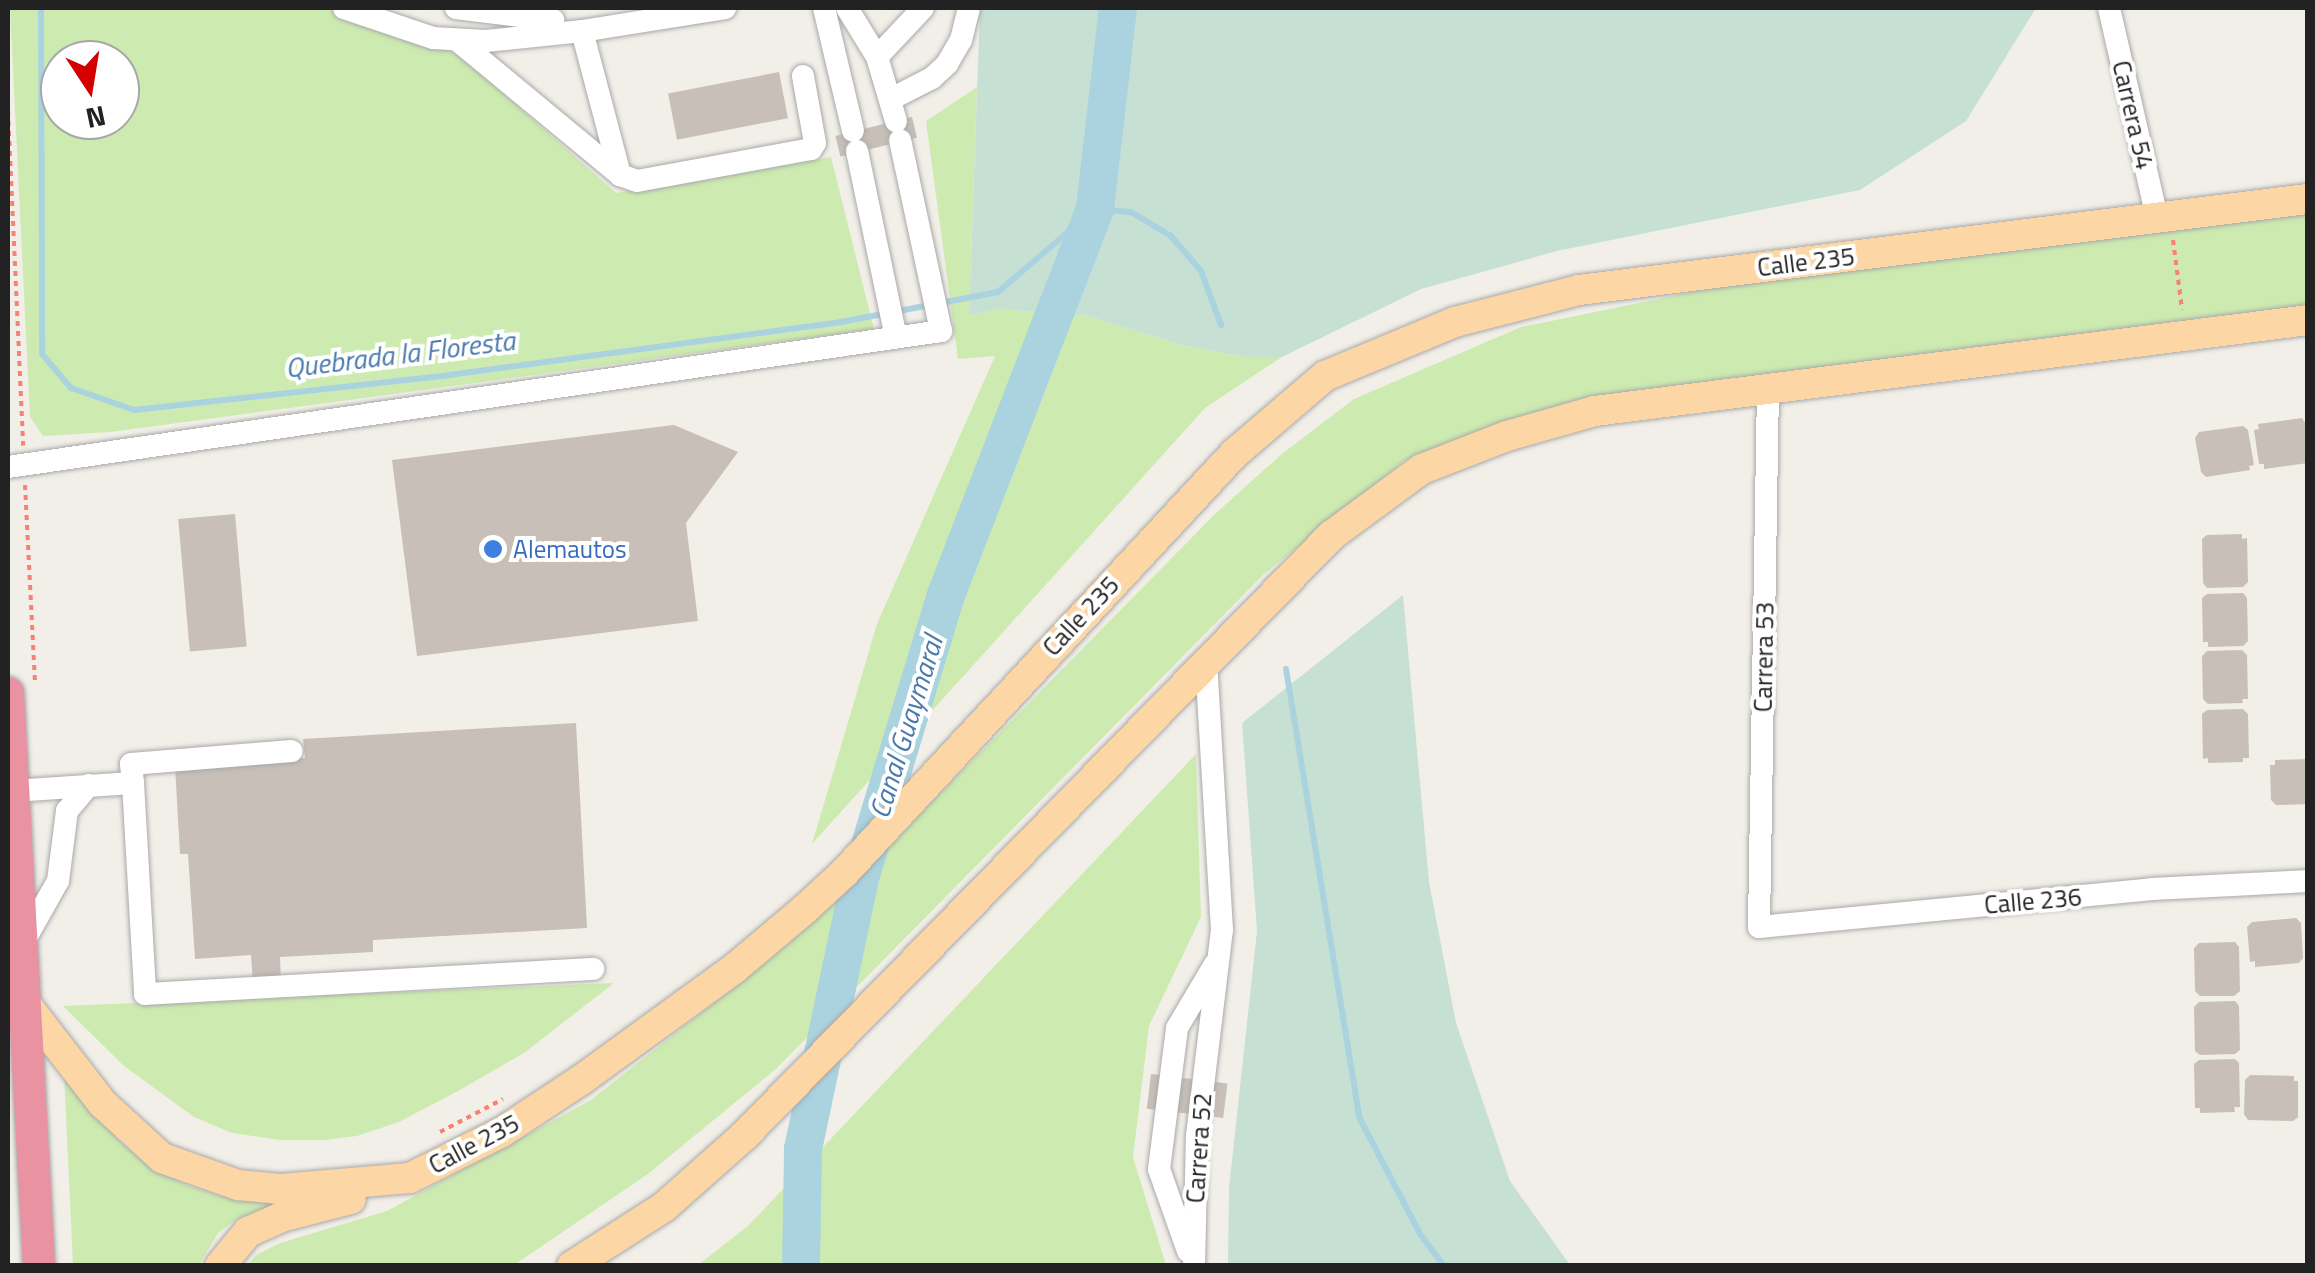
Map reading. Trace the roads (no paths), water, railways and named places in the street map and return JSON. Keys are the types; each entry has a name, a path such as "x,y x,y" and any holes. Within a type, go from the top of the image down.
{"highway":[{"path":"8,693 39,1266"}],"main road":[{"name":"Calle 235","path":"24,1002 102,1104 162,1158 238,1185 281,1189 410,1178 502,1132 668,1017 735,968 844,873 1234,454 1325,376 1455,322 1579,290 2164,224 2308,199"},
{"path":"572,1266 664,1207 744,1135 1161,705 1332,535 1422,469 1507,436 1594,412 2308,320"},
{"path":"220,1266 248,1232 281,1217 343,1202 410,1178"}],"street":[{"path":"344,8 433,38 457,40 553,21"},
{"path":"456,8 553,21 582,32 725,8"},
{"path":"824,8 896,337"},
{"path":"8,467 941,331 896,120 878,57 847,8"},
{"path":"878,57 923,8"},
{"path":"896,120 948,64 961,40 969,8"},
{"name":"Carrera 54","path":"2108,9 2164,224"},
{"path":"582,32 620,175"},
{"path":"457,40 620,175 645,180 812,149 815,143 803,76"},
{"name":"Carrera 53","path":"1759,927 1768,388"},
{"name":"Carrera 52","path":"1194,1266 1197,1136 1222,930 1206,660"},
{"path":"1161,705 1194,712 1212,742"},
{"path":"291,751 131,764 145,994 593,970"},
{"path":"13,791 132,783"},
{"path":"22,946 58,881 67,811 89,785"},
{"name":"Calle 236","path":"1759,927 2152,890 2308,881"},
{"name":"Carrera 52","path":"1194,1266 1158,1169 1178,1028 1219,957"},
{"path":"1178,1028 1182,1042 1191,1048 1202,1044 1210,1031"}],"waterway":[{"name":"Quebrada la Floresta","path":"41,8 42,354 71,388 134,410 449,375 841,322 998,292 1095,209 1131,212 1171,236 1201,271 1221,325"},
{"name":"Canal Guaymaral","path":"801,1266 803,1149 860,878 946,595 1095,209 1118,8"},
{"name":"Canal Guaymaral","path":"1286,669 1360,1119 1420,1234 1444,1266"}],"place":[{"name":"Alemautos","path":"493,549"}]}
